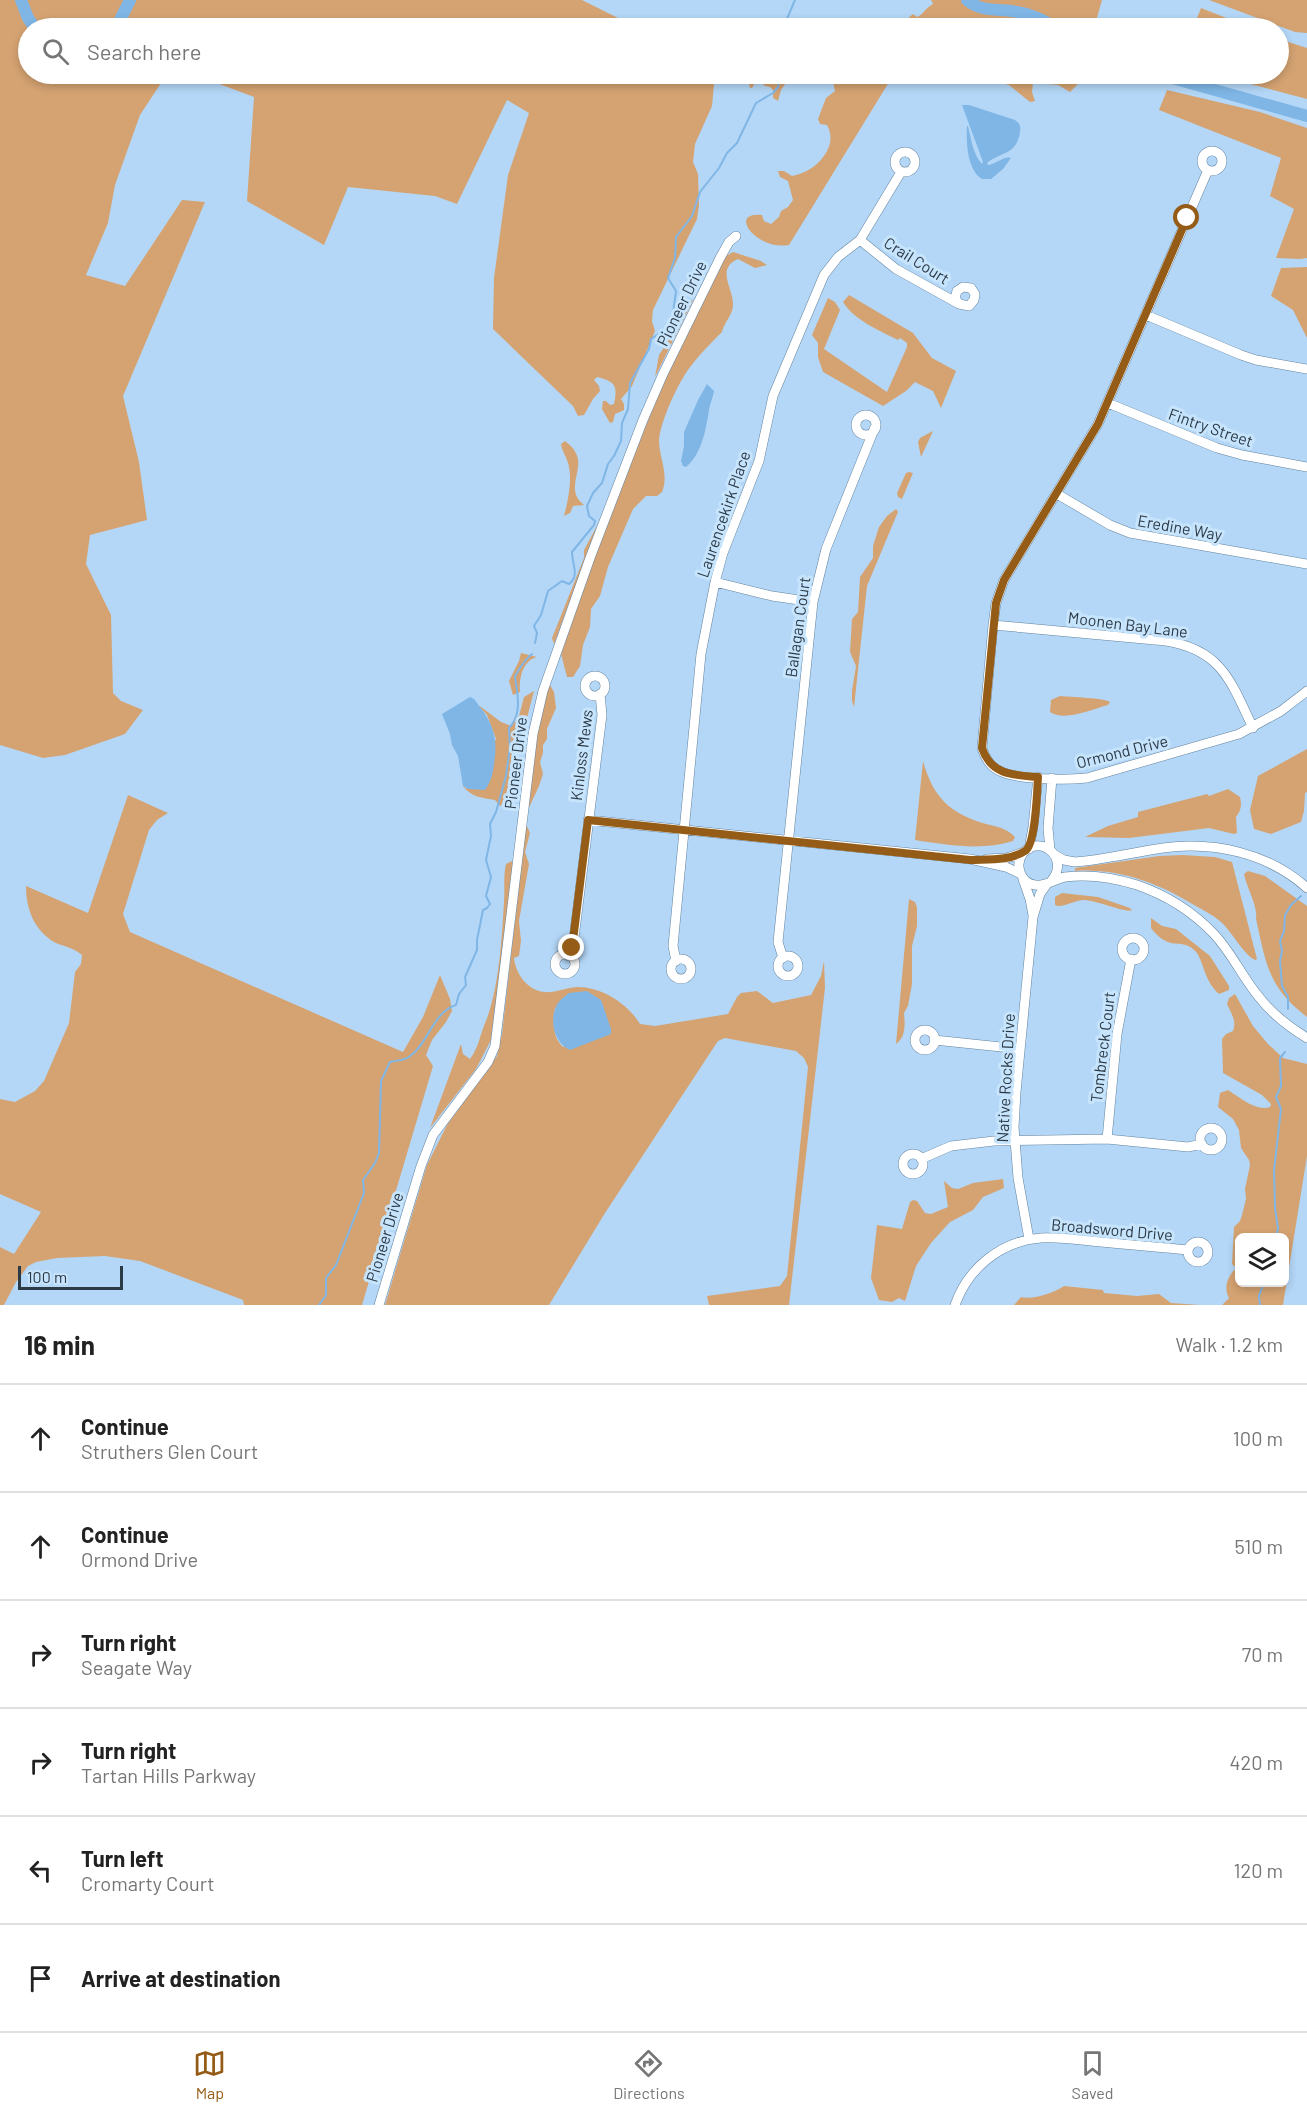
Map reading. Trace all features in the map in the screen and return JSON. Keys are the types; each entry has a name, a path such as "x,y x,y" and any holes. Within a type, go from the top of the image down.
{"street":[{"name":"Ormond Drive","path":"1208,170 1108,403 1057,494 1004,580 996,603 993,625 982,748 989,762 1002,772 1076,779 1100,775 1224,739 1253,728 1281,711 1307,691"},
{"name":"Laurencekirk Place","path":"676,961 673,946 701,654 715,582 728,537 759,461 773,396 824,275 834,261 860,240 901,171"},
{"name":"Pioneer Drive","path":"379,1305 419,1173 433,1135 482,1071 495,1046 533,734 543,691 598,537 652,397 720,258 729,242 736,236"},
{"name":"Crail Court","path":"860,240 896,269 959,304"},
{"path":"1146,315 1241,355 1307,369"},
{"name":"Fintry Street","path":"1108,403 1217,448 1307,467"},
{"name":"Ballagan Court","path":"783,958 778,942 813,602 826,549 876,428"},
{"name":"Eredine Way","path":"1057,494 1110,525 1130,533 1307,564"},
{"path":"715,582 764,594 813,602"},
{"name":"Moonen Bay Lane","path":"993,625 1166,641 1187,645 1209,657 1223,670 1253,728"},
{"name":"Kinloss Mews","path":"569,956 574,938 602,715 600,694"},
{"path":"1022,876 1019,863 1026,850 1033,827 1038,777"},
{"path":"1051,881 1058,867 1047,828 1052,778"},
{"path":"588,820 970,860 1006,867 1033,885 1078,876 1117,880 1153,892 1184,908 1214,934 1273,1013 1307,1038"},
{"path":"970,860 1007,858 1040,846 1064,860 1075,862 1165,848 1203,846 1248,855 1266,862 1286,872 1307,888"},
{"name":"Native Rocks Drive","path":"1022,876 1033,917"},
{"name":"Native Rocks Drive","path":"1029,1239 1015,1141 1016,1092 1033,917 1042,890 1051,881"},
{"name":"Tombreck Court","path":"1107,1139 1117,1034 1131,959"},
{"path":"934,1040 1020,1049"},
{"path":"921,1159 951,1146 1015,1141 1107,1139 1188,1148 1202,1144"},
{"name":"Broadsword Drive","path":"955,1305 972,1273 986,1258 1004,1248 1029,1239 1058,1238 1188,1250"}],"shaded area":[{"path":"0,0 582,0 618,18 18,18 18,84 160,84 140,115 115,185 108,223 86,275 125,286 182,200 205,202 123,396 139,462 147,520 90,535 86,564 111,615 113,693 121,701 143,710 125,734 65,755 43,758 0,745"},
{"path":"931,0 1102,0 1097,18 908,18 913,14 917,17 921,15 933,4"},
{"path":"1209,0 1307,0 1307,33 1289,30 1289,18 1257,18"},
{"path":"1201,8 1226,18 1197,18"},
{"path":"1289,42 1307,48 1307,99 1251,84 1289,84"},
{"path":"219,84 714,84 712,106 695,144 693,162 698,174 697,219 653,310 652,321 655,331 632,386 621,399 624,410 615,414 613,422 610,423 602,409 603,401 610,405 614,404 616,393 614,385 608,380 597,377 594,380 600,391 584,415 578,416 573,406 493,329 494,278 508,175 529,113 507,100 457,204 435,196 348,187 324,245 247,201 254,97"},
{"path":"763,84 785,84 778,101 773,98 773,90"},
{"path":"833,84 888,84 789,245 766,242 750,231 746,224 747,219 752,215 762,215 764,221 771,224 793,200 788,181 780,177 778,171 784,171 792,176 800,174 809,170 823,158 830,142 830,134 827,125 820,124 818,119 826,98 835,91"},
{"path":"1005,84 1033,84 1032,92 1035,101 1030,102"},
{"path":"1046,84 1078,84 1070,92 1058,85"},
{"path":"1167,90 1260,112 1307,128 1307,258 1276,258 1294,209 1270,196 1281,158 1159,110"},
{"path":"733,252 767,265 755,268 738,259 728,268 727,280 733,299 732,312 722,332 702,353 681,381 662,424 659,442 665,480 662,492 657,496 646,496 633,509 608,567 600,596 591,609 590,627 583,645 580,666 573,677 567,677 561,654 599,543 659,393 723,261"},
{"path":"1307,267 1307,338 1293,310 1271,296 1281,268"},
{"path":"849,295 913,333 932,358 956,371 941,408 933,391 915,382 883,406 823,372 818,357 818,343 812,335 828,298 835,302 840,310 824,349 887,392 907,347 907,343 900,338 898,340 883,333 854,314 843,302"},
{"path":"693,300 655,377 659,355 670,338 680,310"},
{"path":"933,431 921,457 918,442 920,438"},
{"path":"565,441 573,448 577,456 575,490 577,498 584,505 573,506 570,513 564,516 570,479 561,444"},
{"path":"906,473 913,473 902,499 897,493"},
{"path":"896,509 898,512 867,586 854,707 852,691 856,666 850,652 852,619 858,612 860,577 873,558 873,546 879,527"},
{"path":"598,524 554,644 552,638 584,558 584,550"},
{"path":"521,653 537,657 525,666 521,676 520,692 513,695 509,681"},
{"path":"550,685 554,692 556,708 543,745 540,762 543,774 527,812 540,714"},
{"path":"534,691 521,741 510,767 510,781 503,803 500,806 495,800 473,795 463,786 468,789 496,739 487,715 477,704 501,722 511,726 515,717 519,716 524,697"},
{"path":"1060,696 1110,702 1108,705 1087,712 1063,716 1050,712 1051,700"},
{"path":"1307,749 1307,792 1301,822 1271,834 1254,829 1250,810 1258,776"},
{"path":"923,761 932,784 944,802 973,820 1002,828 1015,837 1013,841 977,846 915,840"},
{"path":"1228,789 1241,800 1240,810 1236,817 1237,833 1209,828 1129,838 1085,837 1108,826 1138,817 1138,812 1207,794 1209,796"},
{"path":"128,795 168,813 157,820 149,830 123,914 130,932 403,1052 423,1017 440,975 450,999 452,1011 432,1040 426,1055 433,1066 362,1305 244,1305 243,1300 140,1261 105,1256 57,1258 36,1262 28,1266 16,1282 4,1305 0,1305 0,1247 14,1254 41,1212 0,1194 0,1099 15,1102 35,1091 44,1081 69,1023 75,972 81,964 82,955 48,938 37,926 30,911 26,886 88,913"},
{"path":"526,824 530,833 525,852 529,864 519,921 521,941 519,956 514,958 521,977 537,990 551,992 578,987 596,990 605,993 629,1010 640,1024 655,1026 728,1014 741,993 757,991 773,1003 811,995 821,976 824,961 825,988 789,1305 709,1305 707,1296 780,1286 787,1276 808,1067 804,1058 796,1051 725,1038 718,1041 605,1213 549,1305 385,1305 427,1165 447,1125 497,1056 502,1034","holes":["601,1000 607,1020 563,1047 555,1034 555,1008"]},
{"path":"1182,855 1215,857 1232,862 1257,959 1255,960 1247,953 1218,919 1166,890 1122,875 1075,871 1075,868"},
{"path":"512,861 514,864 491,1040 476,1069 430,1128 461,1044 463,1054 470,1059 490,1008 501,946 505,869 506,864"},
{"path":"1248,871 1265,876 1307,906 1307,1017 1276,985 1266,962 1255,909 1244,874"},
{"path":"1062,893 1098,897 1130,908 1132,911 1085,900 1062,906 1055,905 1055,897"},
{"path":"909,899 915,902 917,907 917,926 912,946 912,984 908,1006 904,1013 903,1034 896,1044"},
{"path":"1151,918 1162,926 1176,929 1210,956 1229,986 1229,990 1219,994 1209,982 1197,953 1183,944 1163,940 1151,928"},
{"path":"1235,994 1253,1026 1268,1044 1283,1058 1307,1064 1307,1156 1289,1268 1289,1233 1235,1233 1235,1267 1232,1264 1234,1227 1242,1215 1250,1165 1241,1148 1239,1130 1233,1119 1218,1107 1220,1093 1228,1090 1248,1103 1260,1107 1270,1107 1271,1104 1262,1095 1223,1073 1222,1039 1233,1031 1234,1027 1233,1017 1227,1004 1229,998"},
{"path":"1003,1179 1004,1188 983,1197 973,1210 950,1222 931,1243 916,1266 905,1301 899,1298 892,1302 879,1300 871,1278 877,1225 902,1229 910,1202 913,1200 917,1201 925,1213 931,1214 948,1207 944,1181 952,1188 958,1189 973,1183"},
{"path":"1235,1269 1235,1287 1286,1287 1283,1305 1222,1305 1229,1298 1226,1290"},
{"path":"1064,1286 1137,1296 1159,1294 1171,1303 1200,1305 1014,1305 1021,1297 1031,1298 1043,1295"}],"water":[{"path":"962,105 969,105 1015,120 1020,125 1018,140 1012,149 987,163 988,165 1011,158 991,179 982,179 977,175 970,162 967,126 976,156 982,164 983,162"},
{"path":"707,384 714,391 705,433 700,448 686,467 681,461 684,432"},
{"path":"470,697 476,701 489,720 494,734 493,771 485,790 468,789 463,786 458,756 442,714"},
{"path":"587,991 601,1000 611,1034 570,1050 557,1038 553,1026 554,1013 561,999 569,993"}],"waterway":[{"path":"21,0 28,18"},
{"path":"121,18 130,0"},
{"path":"787,18 795,0"},
{"path":"967,0 979,7 1028,14 1038,18"},
{"path":"535,643 537,633 534,626 541,615 548,591 562,581 569,584 572,581 575,574 572,552 594,525 595,521 589,516 587,506 593,493 602,483 608,464 621,441 622,423 628,409 630,383 649,349 651,339 666,329 672,321 676,291 668,278 675,258 676,237 692,216 700,192 719,168 727,153 737,143 756,103 773,93 779,84"},
{"path":"1193,84 1307,116"},
{"path":"319,1305 326,1295 326,1278 336,1265 364,1193 363,1180 379,1153 381,1081 390,1062 407,1058 416,1051 442,1014 456,1005 459,994 466,985 465,977 477,950 483,910 490,904 486,896 491,877 486,860 491,836 490,824 496,812 506,776 510,747 509,728 518,710 515,676 524,661 532,654"},
{"path":"1288,1009 1288,997 1282,986 1280,941 1284,931 1285,915 1291,905 1301,896"},
{"path":"1277,1233 1274,1170 1281,1109 1276,1097 1281,1086 1280,1058 1285,1052"},
{"path":"1260,1305 1259,1296 1262,1287"}],"route":[{"path":"572,948 588,820 970,860 1007,858 1029,849 1038,777 1002,772 989,762 982,748 996,603 1004,580 1098,424 1187,218"}]}
